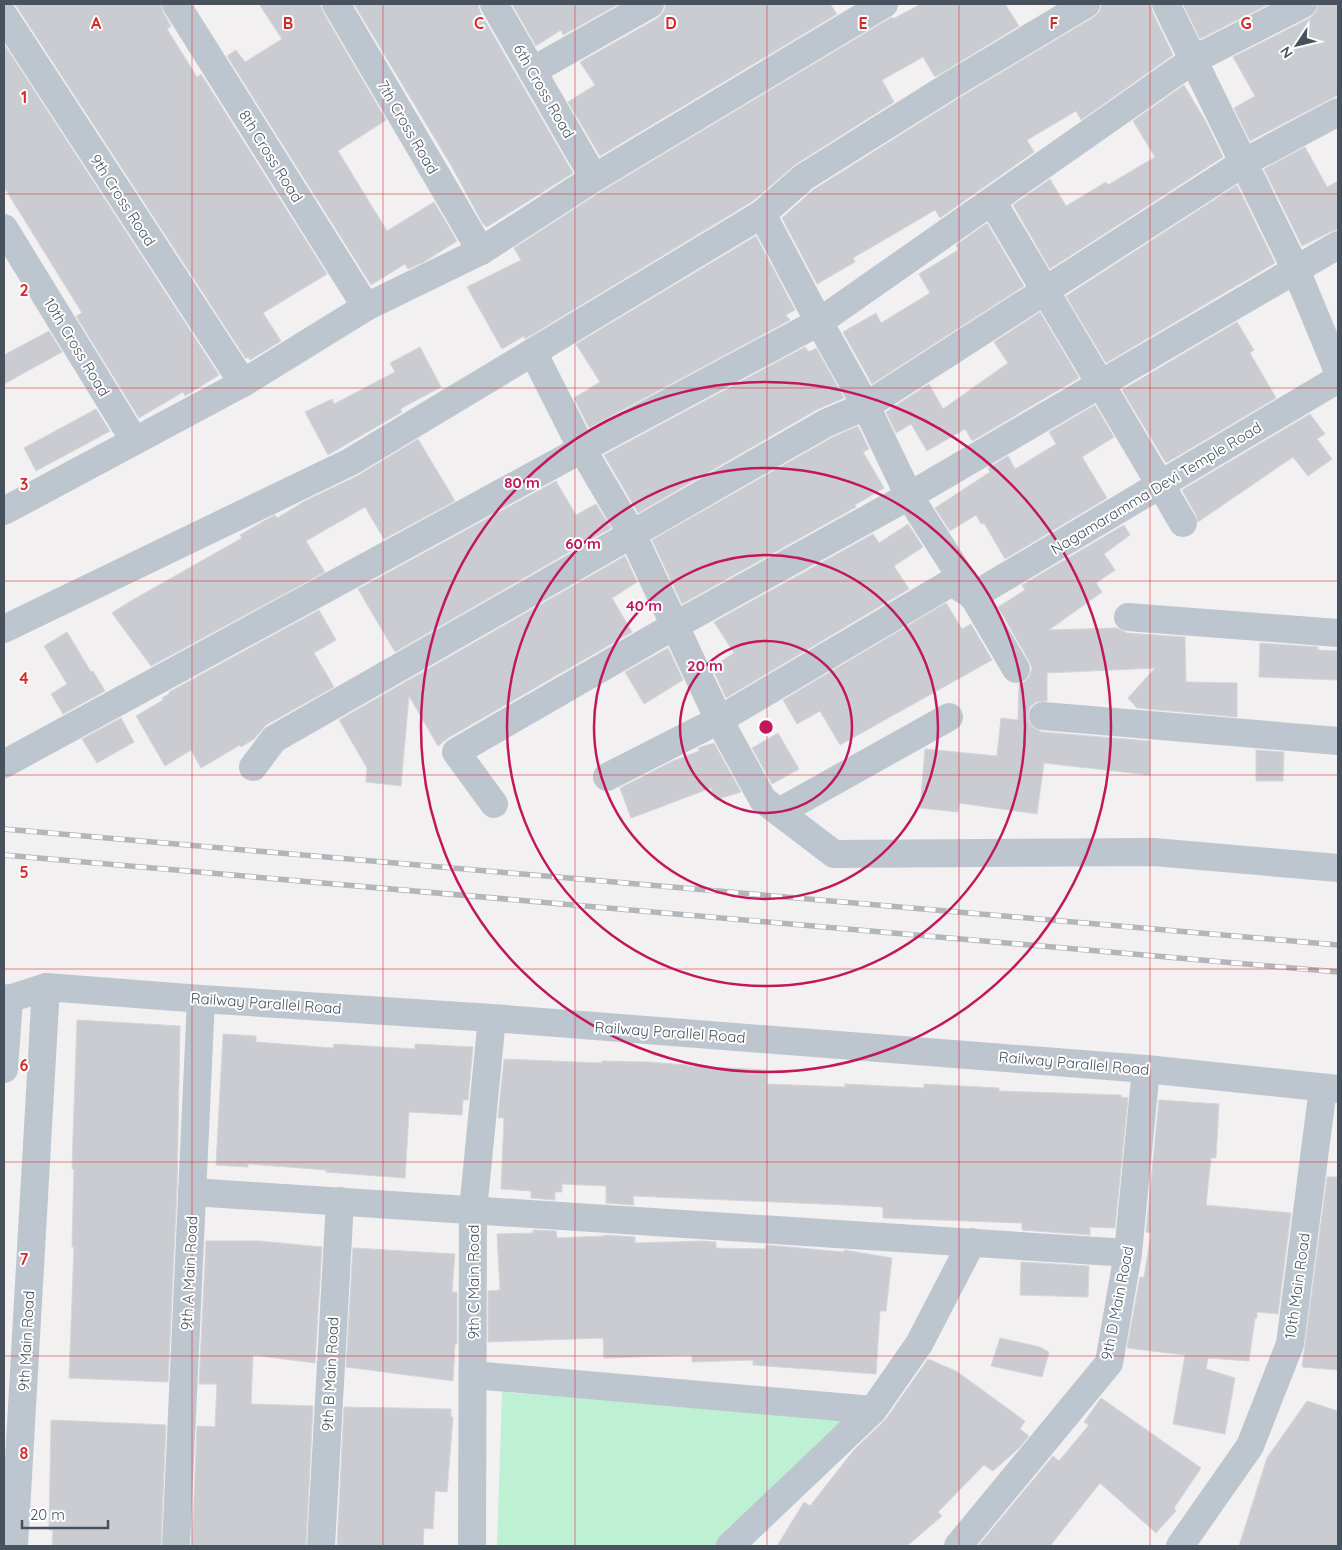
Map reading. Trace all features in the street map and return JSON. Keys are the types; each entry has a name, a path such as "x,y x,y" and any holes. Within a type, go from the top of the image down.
{"street":[{"name":"8th Cross Road","path":"176,4 366,307"},
{"name":"7th Cross Road","path":"336,4 481,251"},
{"name":"6th Cross Road","path":"494,4 594,178"},
{"path":"532,71 650,4"},
{"path":"4,512 134,440 243,383 366,307 481,251 856,11 884,4"},
{"path":"4,629 350,462 762,214 804,177 954,83 1086,4"},
{"path":"1166,4 1296,270 1338,371"},
{"path":"4,764 819,322 1193,60 1303,4"},
{"name":"9th Cross Road","path":"4,16 243,383"},
{"path":"253,768 274,739 826,423 866,406 1243,163 1338,112"},
{"path":"992,200 1183,523"},
{"path":"762,214 866,406 909,496 973,596 1016,670"},
{"name":"10th Cross Road","path":"4,228 134,440"},
{"path":"494,804 456,752 674,626 909,496 1338,245"},
{"path":"533,352 582,449 632,534 719,720 763,800 834,854 1154,852 1338,868"},
{"name":"Nagamaramma Devi Temple Road","path":"973,596 1338,379"},
{"path":"607,777 719,720 952,582 973,596"},
{"path":"1128,617 1338,633"},
{"path":"779,812 949,716"},
{"path":"1044,716 1338,741"},
{"name":"Railway Parallel Road","path":"7,999 46,987 492,1018 1146,1069 1330,1088"},
{"name":"9th Main Road","path":"14,1546 10,1510 46,987"},
{"path":"4,1069 7,999"},
{"name":"9th A Main Road","path":"176,1546 201,999"},
{"name":"9th C Main Road","path":"472,1546 473,1210 492,1018"},
{"name":"9th D Main Road","path":"958,1546 1109,1363 1128,1252 1146,1069"},
{"name":"10th Main Road","path":"1180,1546 1250,1446 1290,1344 1330,1088"},
{"path":"192,1192 1128,1252"},
{"name":"9th B Main Road","path":"321,1546 340,1202"},
{"path":"730,1546 873,1410 919,1344 972,1242"},
{"path":"473,1375 873,1410"}],"green space":[{"path":"502,1392 853,1418 724,1546 497,1546"}],"building":[{"path":"13,4 161,4 171,26 167,29 197,77 201,74 327,274 263,313 281,341 250,360 248,357 246,359 17,7"},
{"path":"259,4 320,4 386,120 338,151 387,231 434,202 457,241 424,262 408,269 405,264 371,285 227,56 236,50 245,62 282,39"},
{"path":"354,4 478,4 480,12 573,173 487,227 483,224 452,167"},
{"path":"512,4 619,4 563,35 561,30 536,46"},
{"path":"666,4 830,4 837,14 600,156 568,102 595,85 580,62 658,18 664,11"},
{"path":"921,4 1005,4 1019,26 935,77 923,57 882,80 894,102 796,164 753,201 525,339 524,336 502,349 467,287 521,260 514,248 602,191 892,17 893,19"},
{"path":"1102,4 1151,4 1152,11 1173,55 1081,120 1076,111 1027,140 1034,152 940,218 935,210 853,258 855,262 817,284 782,218 813,190 962,96 1094,17 1099,12"},
{"path":"1183,4 1269,4 1200,39"},
{"path":"1318,4 1338,4 1338,95 1250,141 1234,108 1255,96 1233,57 1310,18 1316,12"},
{"path":"4,44 219,375 185,396 183,392 139,418 76,316 82,313 4,187"},
{"path":"1184,85 1206,122 1223,157 1050,269 1013,205 1050,179 1066,206 1106,182 1108,185 1155,157 1133,121"},
{"path":"1305,147 1327,187 1338,181 1338,229 1302,246 1264,169"},
{"path":"1237,185 1275,263 1106,363 1066,296"},
{"path":"987,223 1024,286 872,384 843,332 876,313 881,323 930,293 919,274 958,250 956,245"},
{"path":"756,236 795,310 786,315 790,320 589,428 574,398 600,382 576,344"},
{"path":"1040,312 1079,378 972,441 965,429 927,451 911,424 896,433 886,412 929,384 943,409 1008,363 994,342"},
{"path":"1237,322 1254,350 1250,353 1276,398 1166,463 1122,390"},
{"path":"49,331 62,352 4,384 4,355"},
{"path":"420,347 441,387 400,409 402,412 328,455 305,412 332,399 334,404 395,372 390,363"},
{"path":"805,347 809,352 816,348 844,398 818,409 638,513 604,455"},
{"path":"1095,405 1114,437 1082,457 1107,498 1005,559 984,523 981,524 976,515 950,531 935,508 990,472 988,468 1008,456 1015,469 1056,444 1049,432"},
{"path":"96,409 110,431 36,471 24,448"},
{"path":"1310,414 1325,434 1317,439 1332,459 1308,476 1293,457 1198,522 1182,490"},
{"path":"858,426 869,449 863,452 884,488 855,505 856,507 682,604 652,540 833,437"},
{"path":"418,439 455,501 384,539 365,507 306,541 325,572 151,666 112,613 242,538 240,535 262,522 275,515 277,518 305,501 357,476"},
{"path":"556,481 576,515 596,504 611,528 395,652 358,589"},
{"path":"908,524 923,547 894,566 909,589 726,698 712,667 734,653 714,622 873,534 879,543"},
{"path":"1124,525 1130,535 1104,554 1115,570 1096,583 1102,592 1049,630 1117,628 1127,633 1185,637 1186,682 1237,683 1237,717 1137,708 1128,698 1155,668 1047,673 1047,701 1036,702 1030,707 1028,714 1029,722 1034,728 1042,732 1150,741 1150,775 1044,763 1037,814 959,803 958,812 920,808 925,749 997,756 1001,718 1018,720 1019,684 1029,677 1032,668 998,607 1025,590 1022,585"},
{"path":"625,556 637,582 612,598 632,632 448,738 438,746 409,696 401,786 366,782 367,768 339,720"},
{"path":"946,603 962,629 971,624 992,660 840,745 820,711 797,724 783,700"},
{"path":"319,610 336,640 314,653 334,687 266,725 254,739 201,768 191,750 165,766 136,716 163,700 162,698 169,692"},
{"path":"67,632 105,691 63,714 51,694 67,684 44,646"},
{"path":"1260,643 1318,647 1318,650 1338,651 1338,680 1259,677"},
{"path":"668,648 683,680 644,704 625,672"},
{"path":"121,718 134,742 97,763 82,739"},
{"path":"778,733 799,769 772,784 752,748"},
{"path":"714,743 741,792 715,800 711,788 631,818 620,788 673,761 699,751 698,748"},
{"path":"1256,750 1284,752 1283,781 1256,781"},
{"path":"77,1020 180,1026 177,1188 168,1382 69,1378 74,1247 72,1247 74,1169 72,1169"},
{"path":"223,1034 256,1036 256,1042 333,1048 334,1044 415,1049 415,1044 473,1047 468,1100 463,1100 462,1115 409,1112 405,1178 248,1164 248,1167 216,1165"},
{"path":"504,1059 602,1063 602,1061 649,1062 768,1070 767,1084 845,1087 845,1084 924,1088 924,1084 999,1088 999,1091 1121,1095 1121,1097 1128,1098 1115,1228 1090,1227 1090,1235 1022,1230 1022,1223 883,1218 883,1207 845,1205 633,1196 634,1205 606,1203 606,1186 562,1184 562,1192 555,1192 555,1200 531,1198 531,1191 501,1189 504,1118 498,1118"},
{"path":"1159,1100 1219,1104 1216,1158 1211,1158 1206,1205 1291,1213 1278,1314 1257,1312 1249,1361 1208,1358 1206,1369 1235,1378 1225,1434 1173,1424 1185,1355 1127,1348 1140,1277 1144,1277 1151,1233 1146,1232"},
{"path":"1327,1177 1338,1177 1338,1370 1302,1367"},
{"path":"533,1230 556,1231 557,1238 605,1235 635,1237 635,1243 703,1241 716,1242 716,1248 765,1249 766,1245 844,1252 844,1250 892,1258 886,1311 880,1311 876,1374 753,1365 753,1360 692,1362 692,1355 604,1358 603,1338 488,1342 488,1291 500,1290 497,1234 533,1233"},
{"path":"206,1241 260,1241 322,1247 315,1363 253,1355 251,1404 313,1406 306,1546 192,1546 197,1426 215,1427 217,1384 199,1384"},
{"path":"353,1248 455,1254 452,1292 457,1292 457,1344 455,1344 453,1381 346,1367"},
{"path":"1021,1262 1089,1266 1088,1297 1020,1295"},
{"path":"1000,1338 1040,1347 1049,1352 1042,1377 991,1366"},
{"path":"928,1359 956,1371 1025,1421 1020,1429 1029,1436 1018,1449 993,1471 984,1465 938,1512 942,1516 907,1546 777,1546 804,1502 810,1506 853,1451 886,1419"},
{"path":"1101,1398 1201,1468 1174,1508 1176,1511 1156,1533 1100,1483 1050,1546 978,1546 1053,1456 1059,1461 1089,1425 1084,1422"},
{"path":"1307,1401 1338,1411 1338,1546 1239,1546 1267,1458"},
{"path":"344,1407 451,1409 451,1417 453,1417 447,1492 435,1491 433,1529 424,1528 423,1546 337,1546"},
{"path":"51,1420 166,1425 161,1546 52,1546 53,1530 49,1530"}],"railway":[{"path":"4,829 1338,945"},
{"path":"4,855 1338,972"}]}
